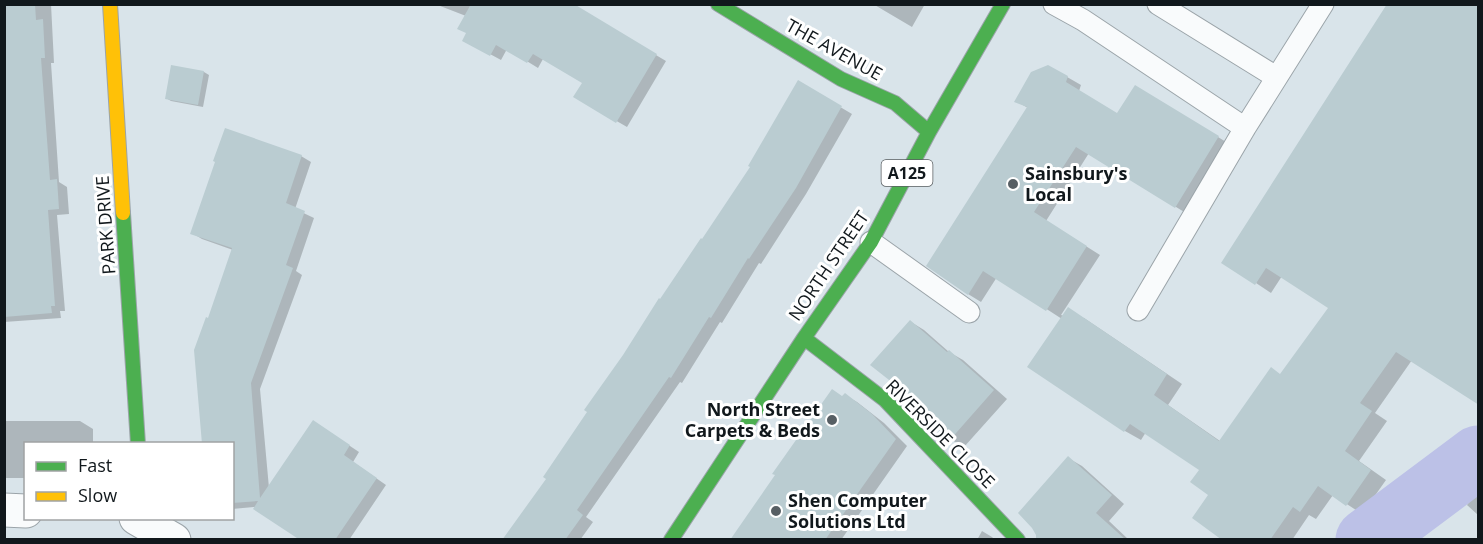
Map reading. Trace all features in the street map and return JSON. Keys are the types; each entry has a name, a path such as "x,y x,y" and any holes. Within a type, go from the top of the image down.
{"street":[{"name":"PARK DRIVE","path":"110,4 138,442"},
{"name":"NORTH STREET","path":"671,540 804,338 871,242 928,132 1003,4"},
{"name":"THE AVENUE","path":"725,6 841,79 895,102 928,132"},
{"name":"RIVERSIDE CLOSE","path":"804,338 885,400 1018,540"},
{"path":"4,510 24,511"},
{"path":"138,520 174,540"}],"lane":[{"path":"1054,4 1083,20 1245,128"},
{"path":"1158,4 1276,77"},
{"path":"1138,310 1320,6"},
{"path":"871,242 969,312"}],"building":[{"path":"4,4 35,4 36,20 43,19 45,58 41,58 50,180 57,179 59,209 48,210 55,306 51,306 52,313 4,317"},
{"path":"471,4 574,4 657,54 616,123 573,97 582,83 533,54 527,63 496,45 490,56 462,41 466,33 457,29"},
{"path":"1387,4 1479,4 1479,405 1396,352 1360,403 1372,411 1345,451 1371,470 1346,506 1318,486 1300,512 1293,507 1270,540 1222,540 1192,518 1208,495 1190,482 1199,470 1130,424 1124,432 1027,367 1068,307 1167,374 1154,395 1219,441 1271,367 1280,374 1328,308 1266,268 1255,285 1221,263"},
{"path":"171,65 204,71 198,105 165,99"},
{"path":"1048,65 1068,76 1066,82 1117,113 1135,85 1219,136 1175,208 1076,147 1034,212 1087,246 1046,311 983,271 968,295 926,266 1027,107 1014,102 1031,72"},
{"path":"798,80 842,106 796,188 671,378 669,377 577,510 583,515 565,540 502,540 546,479 543,477 587,412 584,410 750,167 748,166"},
{"path":"225,128 302,155 286,203 305,211 286,265 293,268 251,383 260,498 313,420 350,445 344,455 377,478 335,540 300,540 253,509 258,501 234,503 234,442 202,442 194,350 206,317 208,318 232,248 190,234 215,162 213,161"},
{"path":"910,320 947,352 949,350 994,390 949,441 898,387 870,365"},
{"path":"832,389 842,396 845,393 872,414 896,439 825,540 730,540 775,475 772,474"},
{"path":"1068,456 1112,495 1096,513 1126,540 1036,540 1032,528 1018,513"}],"waterway":[{"path":"1367,540 1478,457"}],"traffic: fast":[{"path":"718,4 841,79 895,103 929,132"},
{"path":"671,540 804,338 871,242 929,132 1003,4"},
{"path":"123,213 138,442"},
{"path":"804,338 885,400 1018,540"}],"traffic: slow":[{"path":"110,4 123,213"}],"place":[{"name":"Sainsbury's Local","path":"1013,184"},
{"name":"North Street Carpets & Beds","path":"832,420"},
{"name":"Shen Computer Solutions Ltd","path":"776,511"}]}
